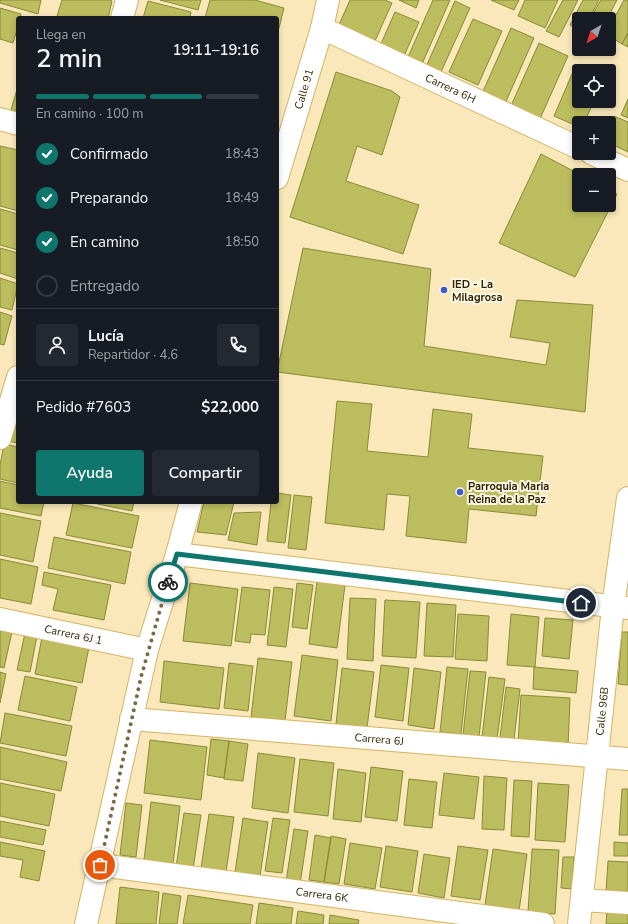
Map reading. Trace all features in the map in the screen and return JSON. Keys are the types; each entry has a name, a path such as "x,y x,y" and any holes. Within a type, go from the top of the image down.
{"street":[{"path":"123,16 127,0"},
{"name":"Calle 91","path":"279,171 322,28 328,0"},
{"name":"Carrera 6H","path":"322,28 572,145"},
{"path":"0,119 16,123"},
{"path":"606,160 628,170"},
{"path":"0,438 16,384"},
{"name":"Calle 96B","path":"579,924 597,756 620,608 628,498"},
{"path":"86,924 147,650 177,554 190,504"},
{"path":"177,554 620,608"},
{"name":"Carrera 6J 1","path":"0,619 147,650"},
{"name":"Carrera 6J","path":"131,719 628,759"},
{"name":"Carrera 6K","path":"100,865 544,924"},
{"path":"582,900 628,903"}],"building":[{"path":"0,0 41,0 38,14 0,3"},
{"path":"62,0 112,1 108,16 57,16"},
{"path":"160,0 201,0 198,10"},
{"path":"210,0 255,0 284,8 279,28 279,16 206,16"},
{"path":"350,0 385,0 392,3 374,43 338,27"},
{"path":"399,0 419,0 416,8"},
{"path":"433,0 450,0 422,64 408,57"},
{"path":"491,0 519,0 514,10"},
{"path":"525,0 558,0 545,28 518,16"},
{"path":"563,0 578,0 559,37 546,31"},
{"path":"583,0 599,0 593,12 577,12"},
{"path":"601,0 617,0 611,12 594,12"},
{"path":"624,0 628,0 628,33 622,44 616,40 616,15"},
{"path":"148,1 191,12 190,16 144,16"},
{"path":"455,1 470,8 440,74 426,67"},
{"path":"0,8 21,14 20,16 16,16 16,33 13,43 0,39"},
{"path":"395,12 419,22 404,56 380,46"},
{"path":"473,19 502,31 478,85 449,72"},
{"path":"511,28 534,38 504,106 481,96"},
{"path":"628,33 628,47 622,44"},
{"path":"539,43 568,56 539,121 510,108"},
{"path":"336,72 392,91 400,97 382,155 357,146 346,181 419,205 403,254 290,217"},
{"path":"572,74 572,108 591,108 587,116 572,116 572,124 554,116"},
{"path":"16,93 16,111 11,110"},
{"path":"628,99 628,118 621,115"},
{"path":"616,117 628,122 628,152 616,146"},
{"path":"0,146 16,150 16,210 0,206"},
{"path":"541,154 572,170 572,212 608,212 575,277 499,243"},
{"path":"0,209 16,213 16,249 0,245"},
{"path":"0,248 16,252 16,278 0,273"},
{"path":"303,248 431,269 424,346 546,365 550,343 510,337 517,300 593,305 585,412 279,372 279,362"},
{"path":"0,278 16,283 16,293 12,310 0,307"},
{"path":"0,312 12,316 4,345 0,344"},
{"path":"337,401 372,404 367,451 428,457 433,409 472,414 468,448 543,456 536,516 469,509 466,543 406,536 410,496 387,494 384,530 325,523"},
{"path":"16,413 16,443 8,441"},
{"path":"4,444 16,447 16,483 0,479 0,465"},
{"path":"0,481 16,485 16,504 44,504 41,516 0,508"},
{"path":"279,493 291,495 285,543 267,541 271,504 279,504"},
{"path":"294,495 312,497 306,550 288,548"},
{"path":"73,504 139,516 132,548 66,535"},
{"path":"98,504 134,504 132,511"},
{"path":"204,504 234,504 226,535 197,532"},
{"path":"261,512 257,545 228,540 234,513"},
{"path":"0,513 41,521 33,562 0,555"},
{"path":"54,537 131,552 125,584 48,568"},
{"path":"0,559 38,567 31,604 0,598"},
{"path":"44,572 111,585 104,620 53,610 58,589 42,585"},
{"path":"317,581 345,585 337,648 309,644"},
{"path":"190,583 238,589 231,646 183,641"},
{"path":"297,583 313,585 307,629 292,627"},
{"path":"242,587 270,590 265,635 251,634 250,643 235,641"},
{"path":"274,587 293,589 286,647 267,645"},
{"path":"350,598 376,599 373,661 347,659"},
{"path":"385,600 420,602 416,658 382,656"},
{"path":"427,603 456,605 453,657 424,656"},
{"path":"458,614 489,616 487,661 455,659"},
{"path":"511,614 539,617 535,667 507,665"},
{"path":"545,618 573,620 569,659 542,656"},
{"path":"0,630 12,632 4,668 0,667"},
{"path":"622,632 628,632 628,685 618,684"},
{"path":"25,633 37,636 30,672 17,670"},
{"path":"42,637 89,647 82,683 35,674"},
{"path":"302,655 338,660 331,721 294,716"},
{"path":"258,658 292,662 285,721 251,717"},
{"path":"164,661 224,668 219,709 160,702"},
{"path":"229,663 253,666 248,711 224,708"},
{"path":"381,665 409,668 403,721 375,717"},
{"path":"447,667 468,669 461,734 440,732"},
{"path":"534,667 578,671 576,693 533,689"},
{"path":"342,668 374,672 367,728 336,724"},
{"path":"414,668 441,672 434,729 408,725"},
{"path":"470,671 486,672 479,737 463,735"},
{"path":"0,672 6,674 0,703"},
{"path":"25,676 77,687 70,721 18,710"},
{"path":"489,677 505,679 497,739 482,737"},
{"path":"506,687 520,689 514,739 500,738"},
{"path":"521,695 570,698 568,747 518,744"},
{"path":"5,713 72,726 66,756 0,743"},
{"path":"211,739 229,741 224,778 207,775"},
{"path":"150,740 207,747 201,800 144,793"},
{"path":"229,741 248,744 243,781 224,779"},
{"path":"0,747 67,762 61,791 0,779"},
{"path":"258,753 295,758 288,813 252,808"},
{"path":"300,759 334,763 328,816 294,812"},
{"path":"371,767 403,771 397,821 365,817"},
{"path":"338,769 366,773 361,822 333,819"},
{"path":"444,773 479,777 474,819 439,815"},
{"path":"484,776 507,778 504,830 482,829"},
{"path":"409,779 437,782 432,828 404,825"},
{"path":"514,780 532,781 529,837 511,836"},
{"path":"0,783 55,794 49,826 0,816"},
{"path":"538,783 569,785 565,842 535,840"},
{"path":"622,789 628,789 628,835 619,835"},
{"path":"151,802 180,806 173,864 144,860"},
{"path":"126,803 142,805 136,857 120,855"},
{"path":"184,813 201,815 193,870 176,867"},
{"path":"209,814 234,817 225,879 200,875"},
{"path":"243,818 268,822 260,876 235,872"},
{"path":"273,818 290,820 282,873 265,871"},
{"path":"0,821 46,830 43,845 0,837"},
{"path":"294,829 308,831 300,884 286,882"},
{"path":"315,835 331,838 324,882 309,880"},
{"path":"331,836 346,839 339,884 324,882"},
{"path":"0,842 45,851 39,881 20,877 23,860 0,856"},
{"path":"614,842 628,843 628,856 614,856"},
{"path":"350,843 382,848 375,889 344,884"},
{"path":"386,846 418,851 412,892 380,887"},
{"path":"458,846 488,850 480,900 451,896"},
{"path":"493,849 527,854 519,911 485,905"},
{"path":"532,849 559,850 555,914 528,912"},
{"path":"424,854 450,858 444,898 418,893"},
{"path":"563,857 574,857 572,889 561,888"},
{"path":"608,861 628,862 628,893 606,892"},
{"path":"120,887 159,892 156,924 116,924"},
{"path":"163,893 181,896 177,924 159,924"},
{"path":"188,895 253,905 250,924 183,924"},
{"path":"259,903 293,908 291,924 256,924"},
{"path":"298,911 324,915 323,924 296,924"},
{"path":"607,911 628,913 628,924 606,924"},
{"path":"330,915 359,920 358,924 329,924"}],"way so far":[{"path":"100,865 147,650 168,582"}],"place":[{"name":"IED - La Milagrosa","path":"444,290"},
{"name":"Parroquia Maria Reina de la Paz","path":"460,492"}],"route":[{"path":"168,582 177,554 581,603"}]}
